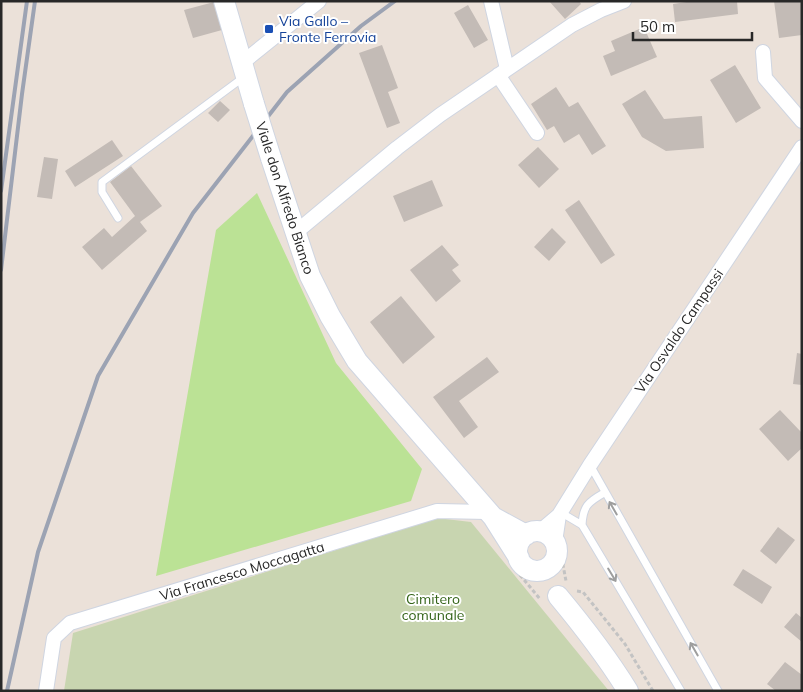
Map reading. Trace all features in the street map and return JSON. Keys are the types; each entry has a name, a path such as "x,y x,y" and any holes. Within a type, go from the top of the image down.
{"street":[{"name":"Viale don Alfredo Bianco","path":"224,1 295,233 310,276 330,316 357,361 491,514 525,564 558,596 581,624 628,691"},
{"path":"244,69 319,1"},
{"path":"491,1 502,72 537,133"},
{"path":"295,233 397,148 440,115 572,25 624,1"},
{"path":"763,52 765,78 802,121"},
{"name":"Via Osvaldo Campassi","path":"544,542 590,465 802,147"},
{"name":"Via Francesco Moccagatta","path":"46,691 54,638 70,623 437,511 491,514"},
{"name":"Viale don Alfredo Bianco","path":"491,514 544,542"},
{"path":"544,542 551,566 540,571 525,564 518,545 544,542"},
{"path":"544,542 558,596"}],"lane":[{"path":"118,218 102,192 102,182 244,69"},
{"path":"590,465 604,493 718,691"},
{"path":"604,493 590,501 582,514 582,525 681,691"},
{"path":"560,514 582,525"}],"green space":[{"path":"257,193 336,363 422,469 411,501 156,576 216,230"},
{"name":"Cimitero comunale","path":"437,518 471,522 609,691 64,691 73,633"}],"building":[{"path":"549,1 579,1 581,4 565,19"},
{"path":"693,1 737,1 738,14 675,22 673,4"},
{"path":"774,1 802,1 802,35 779,38"},
{"path":"214,2 222,30 193,38 184,10"},
{"path":"468,5 488,40 474,48 454,13"},
{"path":"644,27 657,57 611,76 603,56 615,51 611,41"},
{"path":"382,45 398,88 388,92 400,123 387,128 359,53"},
{"path":"735,65 761,108 736,123 710,80"},
{"path":"556,87 569,107 578,102 606,146 592,155 579,134 564,143 554,126 547,130 531,104"},
{"path":"645,90 664,119 702,116 704,148 666,151 642,137 622,104"},
{"path":"220,101 230,110 218,122 208,113"},
{"path":"112,140 123,156 75,187 65,171"},
{"path":"538,147 559,169 539,188 518,165"},
{"path":"44,157 58,159 52,199 37,197"},
{"path":"131,166 162,206 140,222 147,231 102,270 82,247 104,228 112,237 135,216 110,182"},
{"path":"432,180 443,206 404,222 393,196"},
{"path":"579,200 615,255 601,264 565,210"},
{"path":"552,228 566,242 549,261 534,247"},
{"path":"442,245 459,265 452,270 461,281 436,302 410,270"},
{"path":"401,296 435,337 403,364 370,322"},
{"path":"797,353 802,354 802,385 793,384"},
{"path":"487,357 499,372 459,401 478,427 464,438 433,397"},
{"path":"780,410 802,433 802,448 788,461 759,429"},
{"path":"778,527 795,540 776,564 760,551"},
{"path":"743,569 772,587 762,604 733,585"},
{"path":"796,613 802,618 802,642 784,627"},
{"path":"785,662 802,675 802,691 776,691 767,684"}],"railway":[{"path":"1,191 27,1"},
{"path":"1,270 35,1"},
{"path":"7,691 38,552 98,376 193,213 287,92 361,26 395,1"}],"place":[{"name":"Via Gallo – Fronte Ferrovia","path":"269,29"}]}
